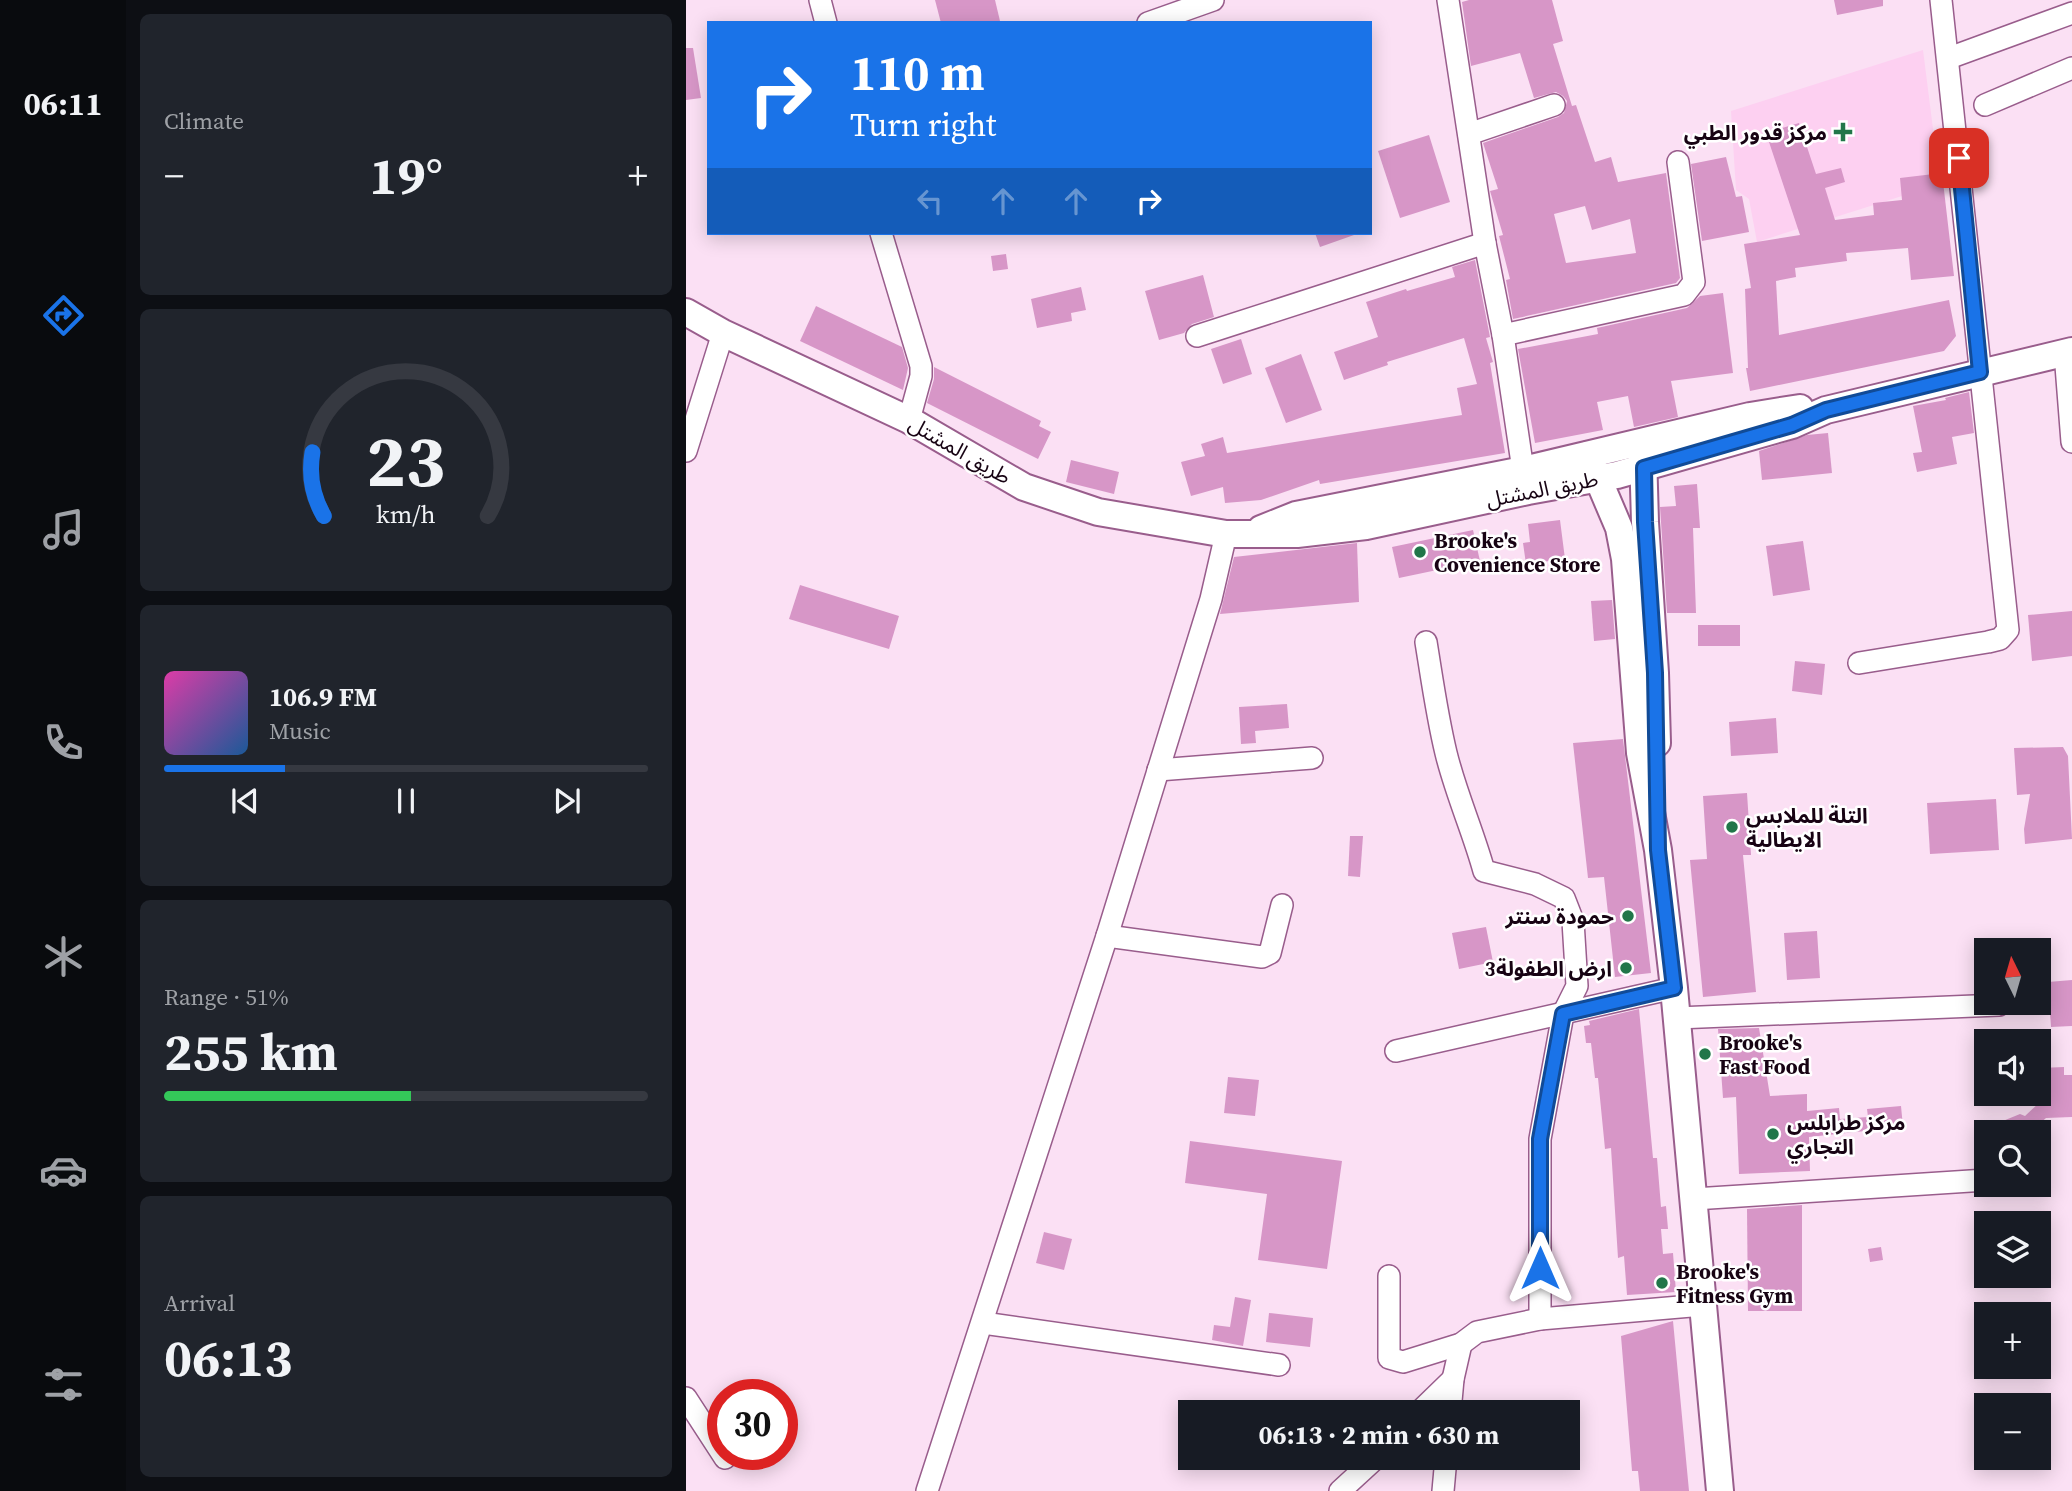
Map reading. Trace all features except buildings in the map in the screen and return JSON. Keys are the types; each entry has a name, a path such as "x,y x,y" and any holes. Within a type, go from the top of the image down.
{"main road":[{"name":"طريق المشتل","path":"686,312 723,333 909,420 1024,487 1098,512 1238,534 1297,534 1366,526 1592,466 1642,442 1794,408 1826,410"},
{"name":"طريق المشتل","path":"1238,534 1296,515 1523,470 1592,466 1617,475 1792,425 1826,410 2068,352"},
{"path":"1642,442 1655,673 1658,850"},
{"path":"1592,466 1619,528 1625,559 1640,752 1658,850 1674,988 1720,1491"}],"street":[{"path":"820,0 825,21"},
{"path":"1154,21 1213,0"},
{"path":"1448,0 1523,470"},
{"path":"1859,663 1988,642 2000,639 2008,630 1941,0"},
{"path":"1949,58 2072,13"},
{"path":"1985,105 2072,68"},
{"path":"1469,134 1554,105"},
{"path":"1503,335 1684,295 1694,282 1678,162"},
{"path":"882,235 921,366 921,376 909,420"},
{"path":"1197,336 1486,243"},
{"path":"686,451 723,333"},
{"path":"2068,352 2072,442"},
{"path":"927,1491 1107,936 1211,599 1238,534"},
{"path":"1426,642 1446,753 1461,807 1475,835 1484,871 1535,884 1564,898 1573,921 1577,986 1563,1014 1540,1139 1540,1319"},
{"path":"1158,770 1312,758"},
{"path":"1107,936 1262,957 1270,953 1282,905"},
{"path":"1396,1051 1674,988"},
{"path":"1677,1018 1974,1006"},
{"path":"1694,1199 1974,1181"},
{"path":"1390,1276 1389,1358 1403,1362 1461,1344 1477,1332 1540,1319 1703,1305"},
{"path":"983,1323 1279,1365"},
{"path":"1451,1400 1461,1344"},
{"path":"1431,1400 1453,1379"},
{"path":"686,1398 707,1430"},
{"path":"1340,1491 1363,1470"},
{"path":"1443,1491 1445,1470"}],"shaded area":[{"path":"1923,50 1940,184 1757,242 1749,199 1736,190 1731,111"}],"place":[{"name":"مركز قدور الطبي","path":"1843,132"},
{"name":"Brooke's Covenience Store","path":"1420,552"},
{"name":"التلة للملابس الايطالية","path":"1732,827"},
{"name":"حمودة سنتر","path":"1628,916"},
{"name":"ارض الطفولة3","path":"1626,968"},
{"name":"Brooke's Fast Food","path":"1705,1054"},
{"name":"مركز طرابلس التجاري","path":"1773,1134"},
{"name":"Brooke's Fitness Gym","path":"1662,1283"}],"route":[{"path":"1540,1268 1540,1139 1563,1014 1674,988 1658,850 1655,673 1644,468 1792,425 1826,410 1980,372 1959,158"}]}
